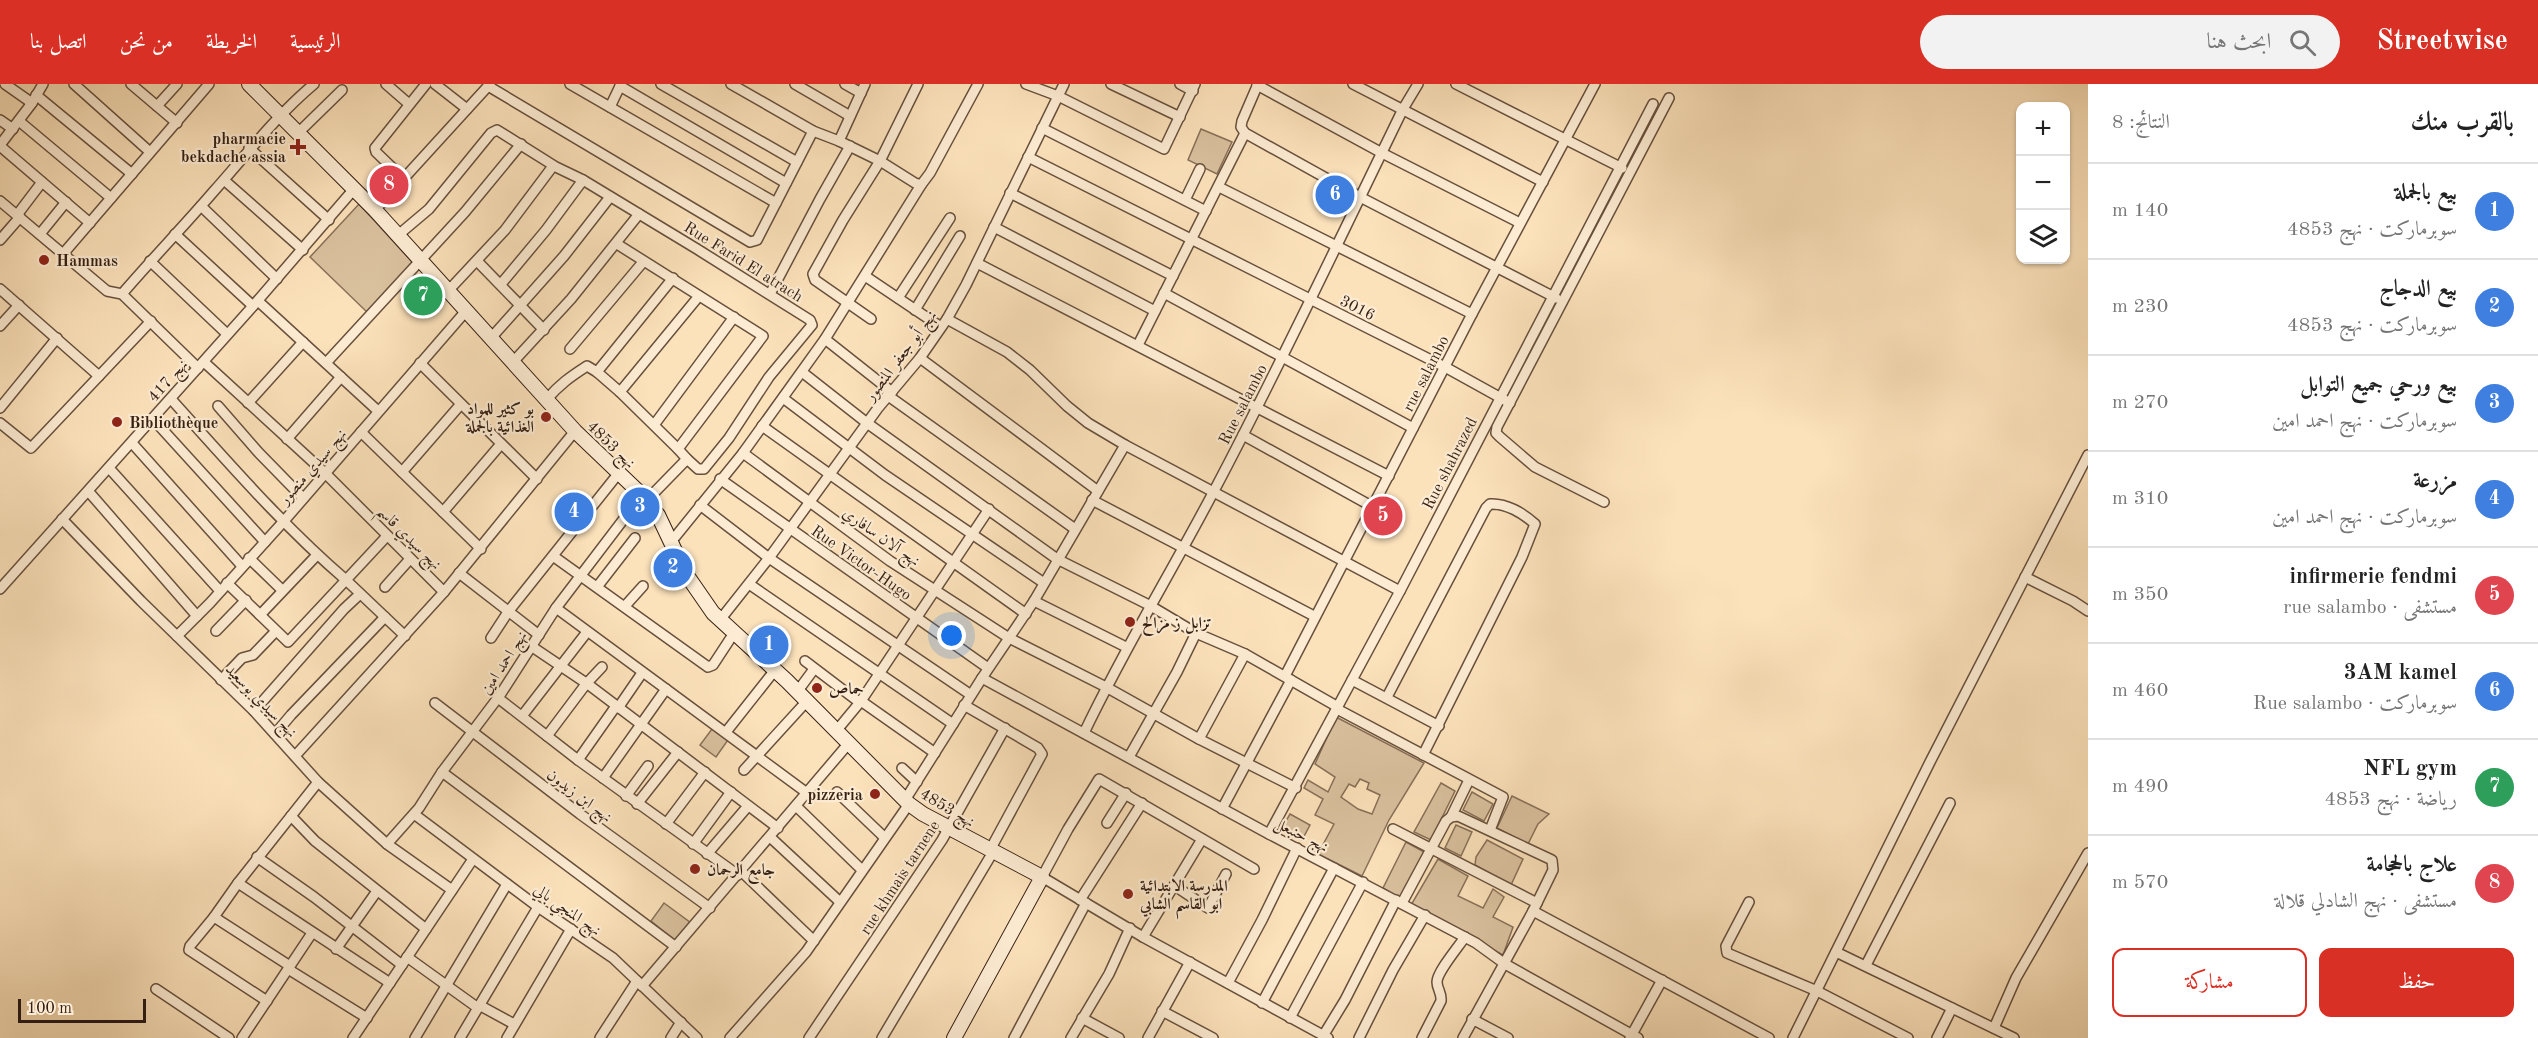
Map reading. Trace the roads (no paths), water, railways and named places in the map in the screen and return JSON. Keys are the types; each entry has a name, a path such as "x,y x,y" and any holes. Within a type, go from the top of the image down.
{"street":[{"path":"5,84 34,99 132,174"},
{"path":"43,84 0,146 90,223"},
{"path":"74,84 150,152"},
{"path":"131,84 177,123"},
{"path":"157,106 177,84"},
{"path":"63,254 209,84"},
{"name":"نهج 4853","path":"250,84 375,210 575,431 644,498 658,515 699,595 720,620 837,730 907,802 949,828 1042,877"},
{"path":"386,84 409,104"},
{"path":"403,178 375,152 375,148 426,84"},
{"path":"435,84 467,109"},
{"path":"570,84 776,203"},
{"path":"662,84 796,162"},
{"path":"731,84 813,131 850,146 921,185"},
{"path":"795,84 850,116"},
{"path":"838,141 863,89 845,84"},
{"path":"872,319 815,280 813,274 879,161 918,84"},
{"path":"672,542 743,453 825,339 930,173 978,84"},
{"path":"1026,84 1058,96 1164,149 1194,87 1180,84"},
{"name":"نهج أبو جعفر المنصور","path":"720,620 790,530 867,423 920,358 944,323 977,263 1064,84"},
{"path":"1111,84 1180,117"},
{"path":"1353,84 1543,182"},
{"name":"Rue salambo","path":"1084,733 1126,647 1243,435 1338,247 1403,110 1418,84"},
{"name":"rue salambo","path":"1222,809 1247,765 1314,616 1595,84"},
{"path":"375,210 489,85 750,242 757,240 813,131"},
{"path":"610,107 621,85 786,183"},
{"path":"1520,223 1382,153 1257,85 1242,121 1241,128 1245,133 1360,197 1563,302"},
{"path":"1460,85 1630,171"},
{"path":"122,294 224,180 279,114 308,86"},
{"path":"298,133 342,90"},
{"path":"1604,502 1535,467 1496,433 1669,98"},
{"name":"Rue shahrazed","path":"1269,834 1296,788 1400,591 1653,104"},
{"path":"0,120 16,125 111,198"},
{"path":"1042,128 1206,211"},
{"name":"Rue Farid El atrach","path":"397,236 429,209 494,130 501,131 810,320 812,325 769,377 729,438 704,470 699,469 687,459"},
{"path":"1138,345 1245,133"},
{"path":"326,363 477,200 521,144"},
{"path":"770,294 850,146"},
{"path":"249,148 329,220"},
{"name":"3016","path":"1028,157 1445,367 1510,403"},
{"path":"448,291 478,262 555,166"},
{"path":"1185,200 1200,169"},
{"path":"224,180 303,250"},
{"path":"501,284 546,230 583,180"},
{"path":"0,240 42,182"},
{"path":"1219,187 1472,314"},
{"name":"نهج 417","path":"0,589 89,492 354,189"},
{"path":"1010,193 1173,276"},
{"path":"491,338 564,256 610,197"},
{"name":"نهج سيدي قاسم","path":"0,201 107,291 122,294 201,365 248,403 325,473 444,592 575,431"},
{"path":"40,234 66,202"},
{"path":"201,206 277,279"},
{"path":"513,362 544,330 617,244 639,214"},
{"path":"898,298 950,218"},
{"path":"994,227 1155,311"},
{"path":"175,234 303,342 378,411"},
{"path":"915,310 960,236"},
{"path":"617,244 763,336 678,449"},
{"path":"150,261 227,334"},
{"path":"478,262 544,330"},
{"path":"570,349 643,262"},
{"path":"977,263 1389,476"},
{"path":"865,276 915,310 1007,352 1030,370 1067,406 1125,446 1400,591"},
{"path":"597,372 673,278"},
{"path":"0,289 99,376"},
{"path":"1164,293 1413,428"},
{"path":"620,392 699,296"},
{"path":"0,326 19,305"},
{"name":"نهج سيدي منصور","path":"177,636 284,521 466,310"},
{"path":"654,425 734,317"},
{"path":"0,423 31,448 151,321"},
{"path":"0,408 57,338"},
{"path":"825,339 890,394 1075,529"},
{"path":"248,403 303,342"},
{"path":"920,358 1098,490"},
{"path":"420,363 537,479"},
{"path":"546,400 563,381 576,371 588,366 620,392 654,425 687,459 644,498"},
{"path":"802,372 867,423 1057,559 1149,605 1196,633 1245,654 1337,708 1504,798 1490,830"},
{"path":"286,439 341,377"},
{"path":"783,398 849,448 1044,583"},
{"path":"171,399 244,481 317,555 405,636"},
{"path":"402,472 461,404"},
{"path":"218,406 303,498"},
{"path":"153,419 265,542"},
{"path":"762,426 1026,614"},
{"path":"361,432 481,549"},
{"path":"1243,435 1373,507"},
{"path":"132,443 242,566"},
{"path":"443,512 501,444"},
{"path":"730,1038 780,984 814,941 862,870 907,802 971,694 1034,602 1125,446"},
{"name":"نهج آلان سافاري","path":"743,453 935,591 1009,638 1106,687 1247,765 1296,788"},
{"path":"1793,1038 2088,455"},
{"path":"109,468 220,591"},
{"path":"491,638 508,612 618,474"},
{"name":"Rue Victor-Hugo","path":"720,479 988,668"},
{"path":"89,492 197,616"},
{"name":"نهج احمد امين","path":"387,844 414,814 442,772 498,698 556,608 644,498"},
{"path":"1092,500 1314,616"},
{"path":"1387,697 1486,508 1490,504 1504,505 1535,524 1522,557 1423,754"},
{"path":"700,505 769,558 971,694"},
{"path":"837,730 860,702 989,509"},
{"name":"نهج سيدي بوسعيد","path":"62,519 254,711 318,782 387,844 452,890"},
{"path":"227,583 288,642 387,536"},
{"path":"597,586 635,538"},
{"path":"260,615 317,555"},
{"path":"553,556 708,667 713,665 734,633"},
{"path":"249,558 282,590"},
{"path":"385,587 410,559"},
{"path":"459,573 539,635"},
{"path":"2025,577 2088,611"},
{"path":"749,584 952,724"},
{"path":"625,606 643,586"},
{"path":"295,756 444,592"},
{"path":"254,711 360,594"},
{"path":"216,631 246,600"},
{"path":"1034,602 1126,647"},
{"path":"556,608 807,793"},
{"path":"275,734 386,617"},
{"path":"221,680 242,657 253,655 276,630"},
{"path":"522,716 587,632"},
{"path":"1129,757 1177,672 1196,633"},
{"path":"531,646 586,684 778,828"},
{"path":"1199,739 1245,654"},
{"path":"805,661 935,753"},
{"path":"547,736 586,684 602,667"},
{"path":"744,770 802,696 814,669"},
{"path":"726,732 775,670"},
{"path":"578,760 642,673"},
{"name":"نهج حنبعل","path":"982,678 1222,809 1465,937 1488,950 1505,964 1633,1037"},
{"path":"1352,680 1439,726"},
{"path":"603,778 666,689"},
{"path":"498,698 626,796 707,854 740,873 814,941"},
{"name":"نهج ابن زيدون","path":"435,703 710,908"},
{"path":"882,1038 991,851 1042,754 1038,748 964,705"},
{"name":"rue khmais tarnene","path":"809,1038 949,828 1005,728"},
{"path":"600,1038 640,983 710,908 849,742"},
{"path":"638,804 678,752"},
{"path":"974,759 983,765"},
{"path":"626,796 648,766"},
{"path":"902,768 917,782"},
{"path":"442,772 676,947"},
{"path":"666,824 705,772"},
{"path":"954,1038 1096,781 1102,779 1254,869"},
{"path":"1042,877 1143,937 1325,1037 1399,901 1446,821 1451,817 1469,780"},
{"path":"267,1001 189,950 257,857 318,782"},
{"path":"693,844 731,792"},
{"path":"837,792 884,837"},
{"path":"1107,823 1126,793"},
{"path":"1866,965 1950,802"},
{"path":"1014,1038 1083,902 1142,803"},
{"path":"707,854 748,806"},
{"path":"796,806 862,870"},
{"name":"نهج المنجي بالي","path":"414,814 538,907 613,958 697,1038"},
{"path":"291,816 315,841 426,929"},
{"path":"1451,817 1458,816 1552,860 1553,870 1505,964 1472,1018 1463,1038"},
{"path":"1393,829 1769,1038"},
{"path":"770,837 840,902"},
{"path":"1143,937 1202,839"},
{"path":"1228,982 1298,848"},
{"path":"1994,1028 2016,978 2088,854"},
{"path":"257,857 352,927 404,961 447,985 478,1007 514,1024"},
{"path":"357,1036 404,961 473,859"},
{"path":"1262,1003 1334,868"},
{"path":"1175,886 1208,908 1226,874"},
{"path":"1290,1018 1363,882"},
{"path":"238,883 390,983"},
{"path":"415,1038 507,884"},
{"path":"336,949 377,891"},
{"path":"1749,902 1726,946 1727,953 1817,991 1908,1038"},
{"path":"460,1038 538,907"},
{"path":"1359,1038 1393,970 1425,915"},
{"path":"214,917 367,1018"},
{"path":"1071,1038 1109,974 1130,928"},
{"path":"507,1038 571,929"},
{"path":"242,1038 312,933"},
{"path":"1422,1038 1441,1001 1442,994 1437,985 1438,977 1465,937"},
{"path":"1836,952 2014,1038"},
{"path":"1148,1038 1190,962"},
{"path":"1633,1037 1662,980"},
{"path":"156,989 229,1038"},
{"path":"1937,1038 1952,1008"},
{"path":"1162,1011 1213,1038"},
{"path":"1082,1018 1119,1038"},
{"path":"1472,1018 1508,1038"},
{"path":"671,1038 681,1022"}],"place":[{"name":"pharmacie bekdache assia","path":"298,147"},
{"name":"علاج بالحجامة","path":"389,185"},
{"name":"3AM kamel","path":"1335,195"},
{"name":"Hammas","path":"44,260"},
{"name":"NFL gym","path":"423,296"},
{"name":"بو كثير للمواد الغذائية بالجملة","path":"546,417"},
{"name":"Bibliothèque","path":"117,422"},
{"name":"بيع ورحي جميع التوابل","path":"640,507"},
{"name":"مزرعة","path":"574,512"},
{"name":"infirmerie fendmi","path":"1383,516"},
{"name":"بيع الدجاج","path":"673,568"},
{"name":"تزابل ز مزالح","path":"1130,622"},
{"name":"بيع بالجملة","path":"769,645"},
{"name":"حماص","path":"817,688"},
{"name":"pizzeria","path":"875,794"},
{"name":"جامع الرحمان","path":"695,869"},
{"name":"المدرسة الابتدائية ابو القاسم الشابي","path":"1128,894"}]}
